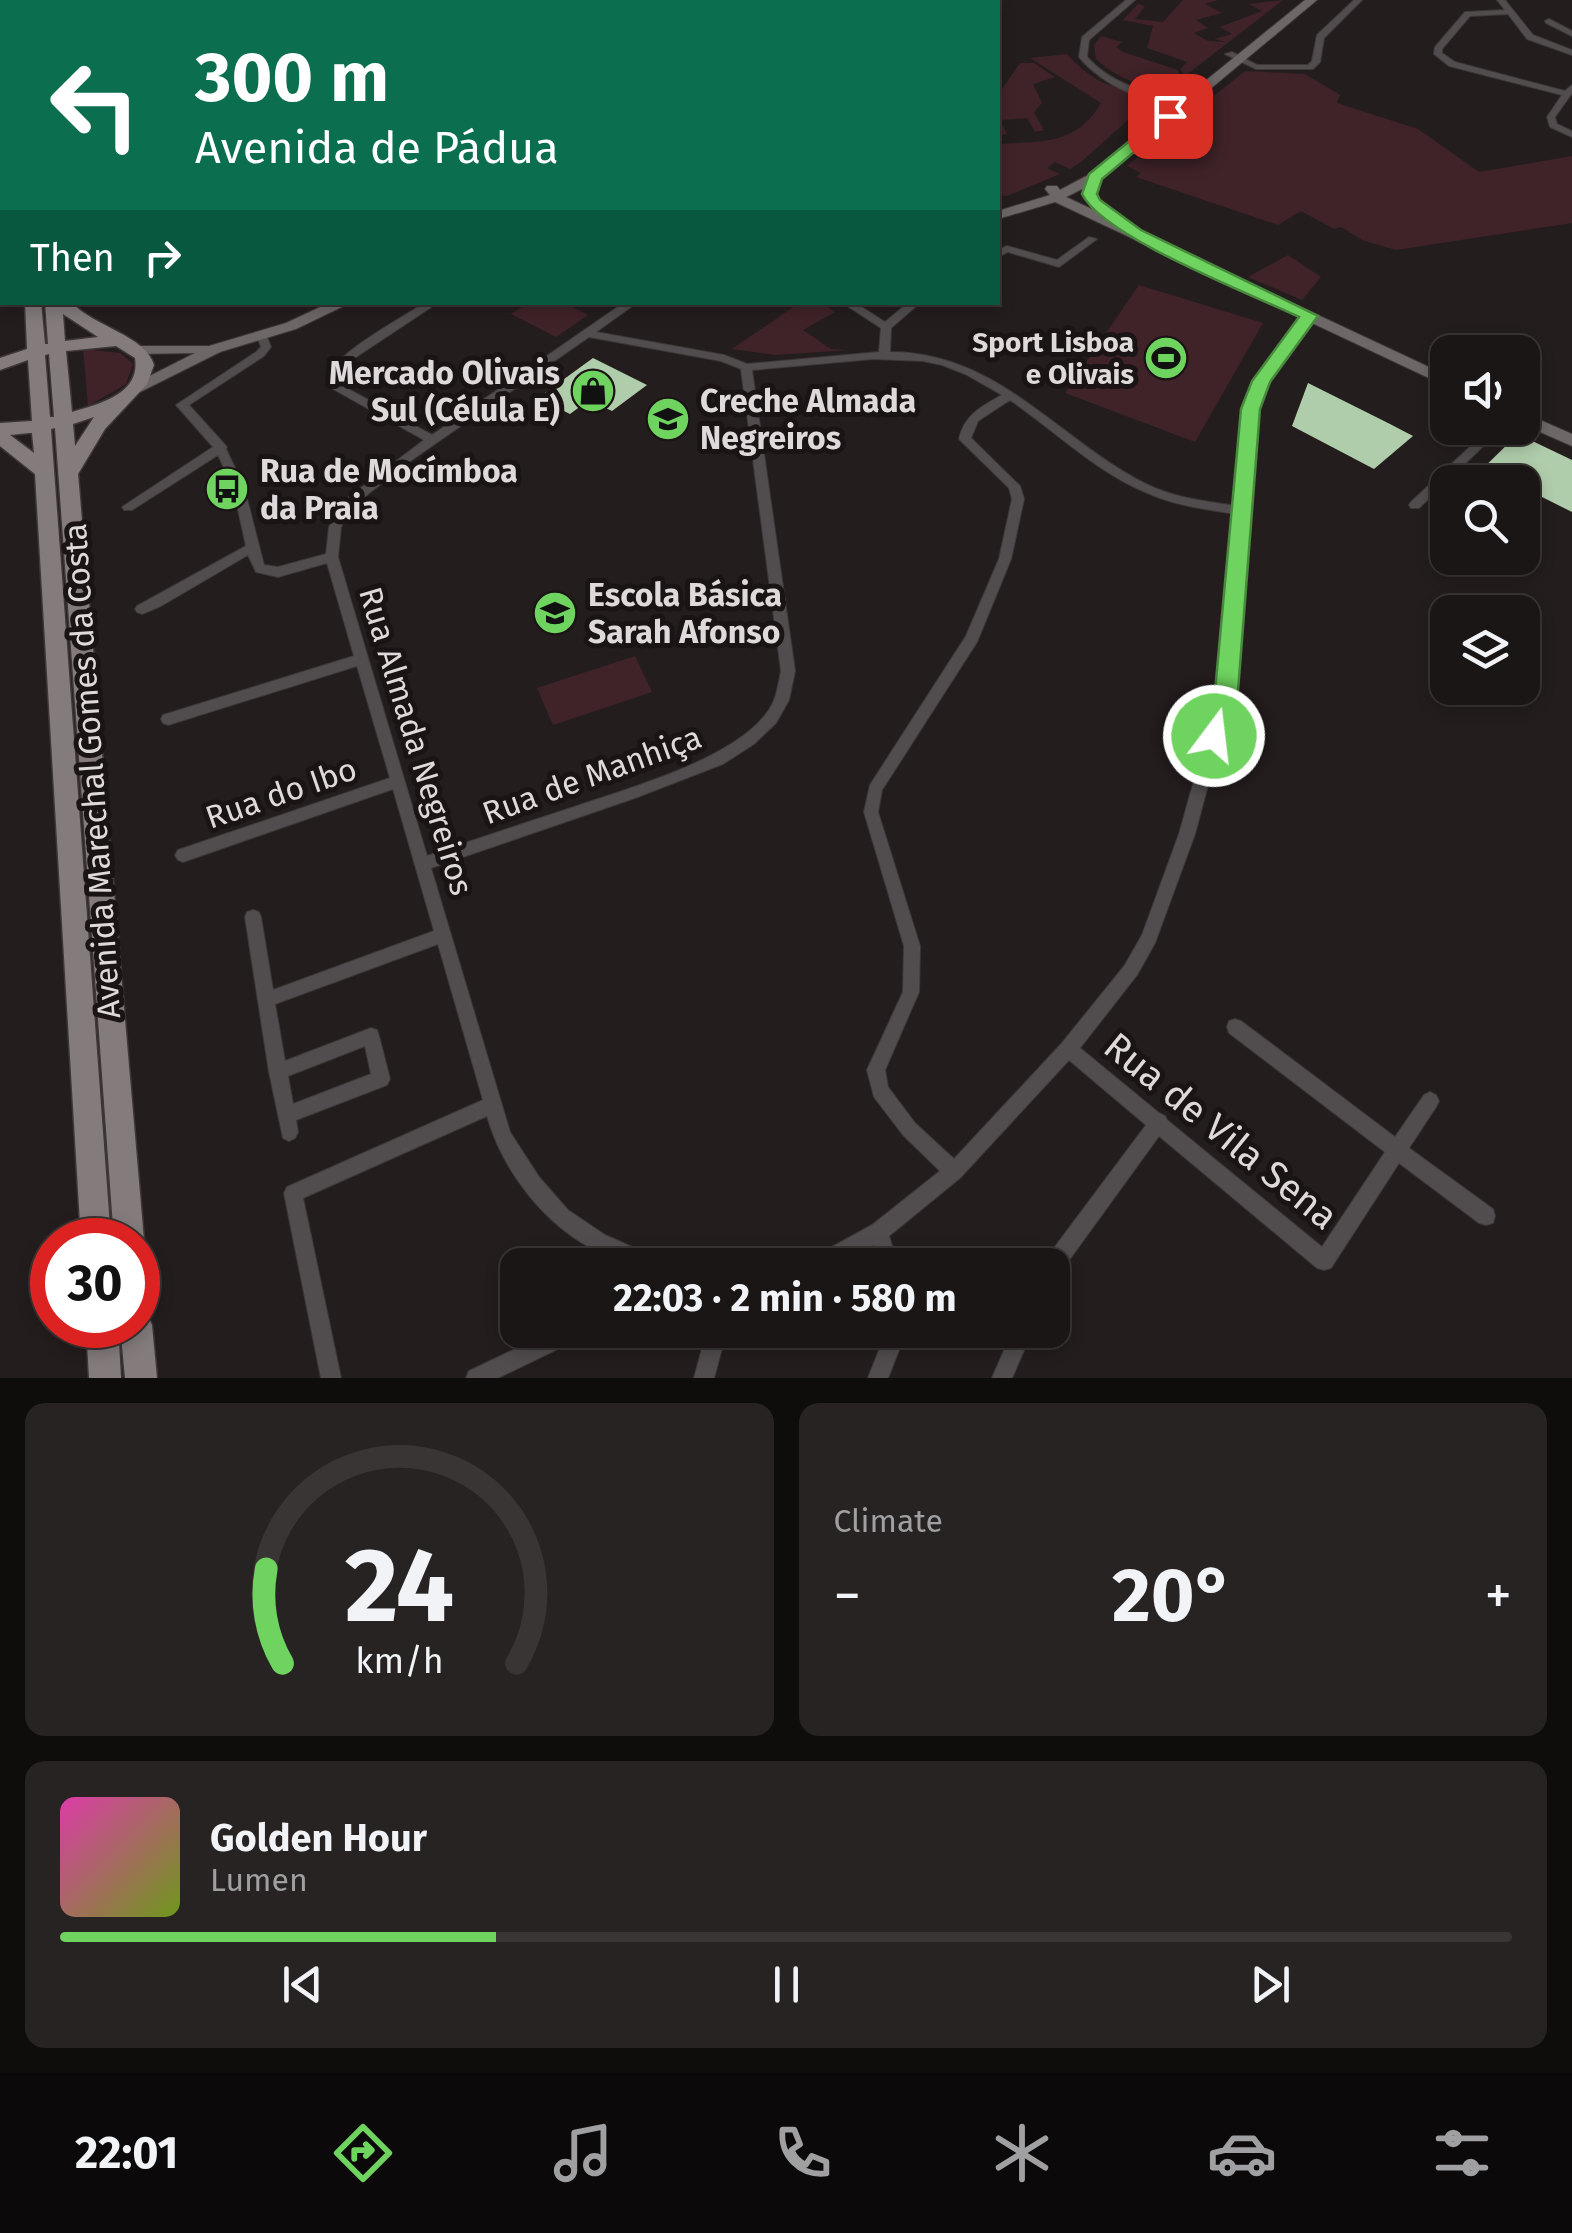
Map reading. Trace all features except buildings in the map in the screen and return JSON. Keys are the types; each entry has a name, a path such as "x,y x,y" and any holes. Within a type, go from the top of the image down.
{"main road":[{"path":"1236,57 1297,0"},
{"path":"1000,210 1059,193 1312,0"},
{"path":"1020,210 1095,177 1176,101"},
{"path":"1095,177 1090,194 1099,214"},
{"path":"1059,193 1430,373"},
{"path":"1000,211 1052,208 1099,214"},
{"name":"Avenida Marechal Gomes da Costa","path":"53,305 70,472 80,652 127,1218"},
{"path":"64,305 84,325 136,349 215,348 262,337 337,305"},
{"path":"0,362 33,309"},
{"name":"Avenida Marechal Gomes da Costa","path":"33,309 95,1218"},
{"path":"0,362 58,347 115,342"},
{"path":"134,388 215,348"},
{"path":"70,472 98,424 144,377 144,356 136,349"},
{"path":"0,433 64,420 116,402"},
{"path":"1540,425 1572,440"},
{"path":"0,433 44,471"},
{"path":"103,1348 105,1378"},
{"path":"138,1348 141,1378"}],"street":[{"path":"1131,0 1089,35 1082,48 1090,66 1110,78 1176,101"},
{"path":"1236,57 1275,68 1302,70 1314,65 1320,38 1358,0"},
{"path":"1501,0 1530,38 1572,53"},
{"path":"1510,12 1468,14 1438,54 1452,64 1570,90 1551,117 1553,125 1572,134"},
{"path":"1549,21 1572,34"},
{"path":"1000,253 1007,249 1059,264 1092,239"},
{"path":"429,305 346,360 335,369 332,378 337,387 432,440"},
{"name":"Rua Almada Negreiros","path":"605,1248 564,1220 534,1189 502,1136 359,660 332,557 336,527 348,503 432,440 629,305"},
{"path":"851,305 886,327"},
{"path":"884,357 886,327 912,305"},
{"path":"848,1248 879,1232 954,1172 1068,1049 1131,970 1149,938 1187,834 1226,691 1250,409 1261,381 1309,316"},
{"path":"588,334 724,358 746,368 884,357 946,362 973,374 1150,490 1243,511"},
{"path":"262,337 266,347 260,354 182,406 212,433 221,448 238,485 256,563 268,572 332,557"},
{"name":"Rua de Manhiça","path":"422,864 704,767 749,740 778,710 788,671 746,368"},
{"path":"954,1172 909,1129 880,1091 876,1070 911,992 912,946 871,812 874,789 972,638 1005,560 1018,498 1014,486 965,439 965,431 977,416 1008,397"},
{"path":"1415,505 1478,445"},
{"path":"128,507 221,448"},
{"path":"142,609 165,599 218,562 253,548"},
{"path":"168,719 359,660"},
{"name":"Rua do Ibo","path":"183,856 396,782"},
{"path":"252,918 278,1072 287,1124 381,1079 371,1036 278,1072"},
{"path":"266,1000 443,935"},
{"path":"1235,1026 1486,1216"},
{"name":"Rua de Vila Sena","path":"1068,1049 1324,1260 1430,1101"},
{"path":"331,1378 293,1193 492,1105"},
{"path":"1065,1248 1159,1122"},
{"path":"879,1232 883,1248"},
{"path":"476,1378 538,1348"},
{"path":"704,1378 712,1348"},
{"path":"878,1378 890,1348"},
{"path":"1002,1378 1015,1348"}],"shaded area":[{"path":"1183,0 1218,0 1205,4 1222,13 1196,20 1208,28 1194,33 1208,41 1227,42 1214,39 1232,34 1220,27 1262,11 1249,4 1283,0 1185,76 1180,69 1187,62 1147,48 1153,26 1123,20 1138,4 1145,6 1135,19 1163,22"},
{"path":"1101,36 1122,42 1116,47 1123,52 1178,70 1180,80 1170,85 1148,86 1114,72 1096,59 1094,45"},
{"path":"1067,54 1093,77 1131,92 1145,105 1070,169 1055,162 1047,168 1060,174 1007,196 1000,195 1000,144 1043,141 1069,134 1091,117 1101,103 1030,58"},
{"path":"1020,63 1034,63 1055,77 1033,84 1042,103 1034,112 1044,130 1035,132 1027,118 1000,120 1000,92"},
{"path":"1245,71 1305,74 1340,95 1337,103 1418,129 1479,172 1572,156 1572,223 1396,250 1362,240 1341,227 1334,229 1301,211 1278,225 1136,177 1141,173 1127,166"},
{"path":"1288,255 1321,277 1302,300 1248,277"},
{"name":"Sport Lisboa e Olivais","path":"1139,285 1263,323 1195,442 1065,393"},
{"path":"526,305 568,305 588,315 556,337 511,314"},
{"path":"796,305 824,305 835,312 803,330 831,349 849,350 775,355 732,349"},
{"path":"83,349 120,353 133,364 126,384 88,406"},
{"path":"635,656 652,692 553,725 537,688"}],"place":[{"name":"Sport Lisboa e Olivais","path":"1166,358"},
{"name":"Mercado Olivais Sul (Célula E)","path":"593,391"},
{"name":"Creche Almada Negreiros","path":"668,419"},
{"name":"Rua de Mocímboa da Praia","path":"227,489"},
{"name":"Escola Básica Sarah Afonso","path":"555,613"}],"route":[{"path":"1170,116 1095,177 1090,186 1094,203 1135,233 1309,316 1261,381 1250,409 1226,691 1214,736"}]}
